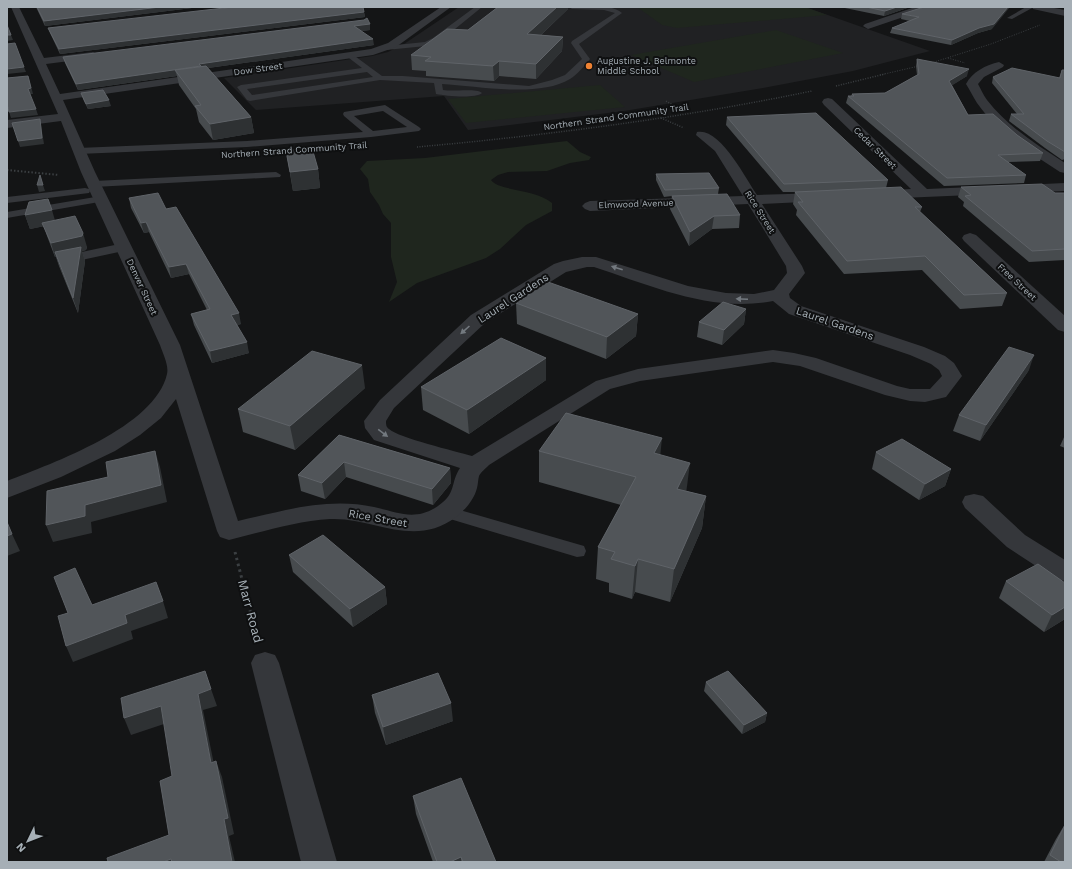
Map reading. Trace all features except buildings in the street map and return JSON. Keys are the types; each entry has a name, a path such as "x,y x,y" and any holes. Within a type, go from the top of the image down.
{"street":[{"name":"Denver Street","path":"7,490 92,453 133,430 166,400 174,386 177,372 170,345 78,151 56,98 39,71 28,37 14,7"},
{"name":"Dow Street","path":"56,98 373,52 386,48 397,42 447,7"},
{"path":"868,26 924,7"},
{"path":"1036,7 1065,13"},
{"path":"39,71 104,54"},
{"path":"999,65 981,74 972,84 982,102 999,120 1027,143 1065,169"},
{"name":"Cedar Street","path":"828,102 923,193"},
{"path":"7,124 65,117"},
{"name":"Rice Street","path":"702,135 720,148 794,266 796,273 780,294"},
{"path":"861,195 1065,187"},
{"name":"Elmwood Avenue","path":"590,206 838,196"},
{"name":"Free Street","path":"970,238 1065,326"},
{"name":"Laurel Gardens","path":"583,261 596,262 682,290 713,296 754,299 780,294 782,300 794,310 917,351 938,360 947,367 952,376 946,385 936,394 921,397 885,388 808,362 787,357 767,356 638,375 603,385 481,460 476,466 382,435 376,428 375,421 387,404 478,319 560,268 571,263 583,261"},
{"path":"175,363 229,530"},
{"name":"Rice Street","path":"229,530 309,513 332,511 373,515 392,521 411,524 428,521 446,512 458,502 464,489 468,473 476,466"},
{"path":"974,502 1016,541 1065,572"},
{"path":"265,663 318,862"}],"lane":[{"path":"386,48 426,44 436,40 479,7"},
{"path":"368,69 241,87 250,98 380,78 438,81 439,92 450,94 498,92 529,88 555,82 568,77 586,59 578,50 575,43 619,13 618,11 608,9 572,7"},
{"path":"1010,18 1031,7"},
{"path":"352,56 380,78"},
{"path":"78,151 273,143 378,134 416,129 385,108 347,114 371,134"},
{"path":"7,200 276,175"},
{"path":"7,215 97,191"},
{"path":"60,260 124,248"},
{"path":"446,512 577,551"}],"path":[{"path":"929,64 1022,33 1065,13"},
{"path":"833,86 923,65"},
{"name":"Northern Strand Community Trail","path":"414,147 547,134 660,118 818,90"},
{"path":"666,101 671,104 662,113 666,117"},
{"path":"660,118 702,135"},
{"path":"7,170 17,170"},
{"name":"Marr Road","path":"229,530 265,663"}],"shaded area":[{"name":"Augustine J. Belmonte Middle School","path":"459,7 805,7 930,51 853,71 763,88 624,111 468,130 444,96 256,110 224,78 372,56 388,52 404,44"},
{"path":"637,7 805,7 827,15 677,28 662,25"},
{"path":"776,30 843,53 694,82 631,55"},
{"path":"600,85 625,107 466,123 448,99"},
{"path":"567,141 580,152 591,157 589,160 570,163 547,171 508,172 498,175 491,180 495,184 501,186 528,192 545,198 552,203 552,211 526,225 500,249 486,258 417,283 389,302 397,282 391,257 391,223 383,214 370,192 368,179 360,169 367,161 425,158"}],"place":[{"name":"Augustine J. Belmonte Middle School","path":"589,66"}]}
